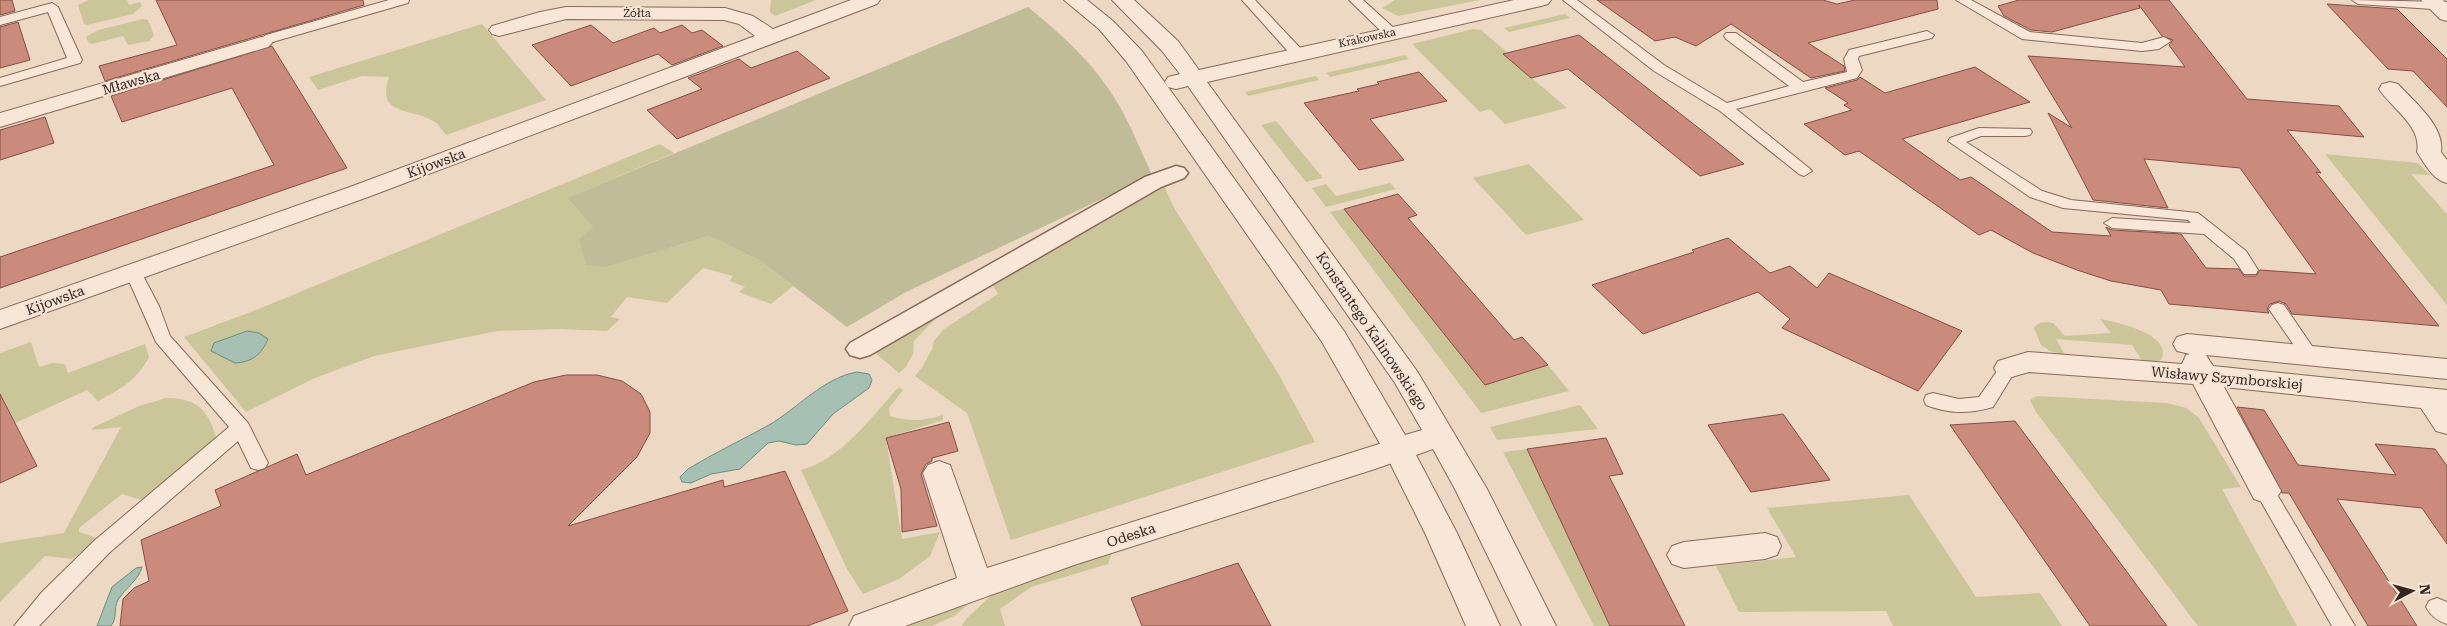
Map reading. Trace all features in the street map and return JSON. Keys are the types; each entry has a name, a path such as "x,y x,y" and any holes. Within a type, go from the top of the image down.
{"street":[{"name":"Kijowska","path":"0,320 396,179 870,0"},
{"path":"1074,0 1106,25 1134,56 1334,338 1398,449 1483,626"},
{"name":"Konstantego Kalinowskiego","path":"1122,0 1170,46 1370,323 1407,378 1441,435 1510,563 1539,626"},
{"name":"Krakowska","path":"1155,87 1517,3 1541,0"},
{"name":"Żółta","path":"499,30 547,16 566,13 709,13 736,16 770,37"},
{"name":"Mławska","path":"0,120 261,43"},
{"path":"2390,89 2424,127 2431,140 2429,152 2447,176"},
{"path":"860,349 1144,187 1176,173"},
{"path":"2265,491 2187,344 2447,369"},
{"name":"Wisławy Szymborskiej","path":"2008,368 2028,362 2202,375 2439,399"},
{"path":"2439,399 2447,423"},
{"name":"Odeska","path":"866,626 976,584 1356,465 1441,435"},
{"path":"939,473 976,584"},
{"path":"1684,555 1765,546"}],"lane":[{"path":"261,43 271,38 403,0"},
{"path":"1250,0 1248,0 1298,54"},
{"path":"1355,0 1391,33"},
{"path":"1569,0 1660,68 1726,108 1804,171"},
{"path":"1962,0 2027,36 2142,47 2154,46 2164,41"},
{"path":"2358,0 2441,7"},
{"path":"0,21 52,8 75,60 0,82"},
{"path":"1726,108 1800,87 1852,75 1856,70 1851,59 1854,54 1927,35"},
{"path":"1731,36 1800,87"},
{"path":"2025,132 1978,132 1955,141 2036,194 2069,205 2192,216 2240,255 2250,270"},
{"path":"2112,223 2208,229"},
{"path":"133,272 150,306 162,338 241,428 258,464"},
{"path":"2278,309 2310,356"},
{"path":"1933,400 1940,404 1966,405 1986,402 2008,368"},
{"path":"25,626 90,558 241,428"},
{"path":"2265,491 2344,626"}],"shaded area":[{"path":"89,0 127,0 129,5 140,2 142,6 133,14 87,25 84,24 78,5"},
{"path":"771,0 816,0 775,16 770,12"},
{"path":"1395,0 1480,0 1398,16 1382,8"},
{"path":"1028,7 1077,50 1108,88 1127,120 1152,175 906,292 847,327 759,260 709,236 607,267 586,265 579,239 593,227 567,198"},
{"path":"1565,14 1570,18 1509,32 1504,28"},
{"path":"143,19 148,20 154,35 149,41 128,45 123,36 92,44 88,42 86,37 98,30"},
{"path":"482,24 546,100 446,135 439,125 433,121 391,105 387,99 386,90 389,77 362,76 318,90 309,77"},
{"path":"1473,29 1481,30 1508,53 1504,54 1567,108 1505,124 1490,109 1480,112 1412,44"},
{"path":"1405,55 1409,59 1330,77 1326,73"},
{"path":"1316,76 1319,80 1248,96 1245,92"},
{"path":"1276,121 1323,178 1306,182 1261,125"},
{"path":"660,144 674,153 567,198 593,227 607,267 709,236 759,260 793,286 771,304 739,292 745,287 730,281 733,276 703,268 667,303 627,297 611,317 620,319 607,331 560,329 497,331 374,356 315,378 246,412 184,337 261,308"},
{"path":"2325,154 2418,163 2430,175 2411,174 2447,214 2447,305"},
{"path":"1529,164 1584,220 1526,235 1473,178"},
{"path":"1163,183 1173,206 1278,373 1315,442 1011,540 967,413 915,376 923,366 934,341 944,329 998,294 992,284"},
{"path":"1390,183 1396,189 1326,207 1312,188 1326,184 1336,196"},
{"path":"1344,209 1485,385 1548,365 1569,391 1481,413 1330,212"},
{"path":"958,304 936,318 914,341 913,354 906,367 899,373 873,351"},
{"path":"2100,319 2130,326 2152,336 2159,343 2163,351 2161,360 2143,362 2132,345 2056,339 2065,355 2050,351 2041,345 2034,328 2040,323 2048,322 2053,323 2065,336 2111,333"},
{"path":"247,331 259,333 268,339 255,357 235,363 211,351 214,343"},
{"path":"31,342 39,367 52,363 65,364 68,373 145,344 149,357 134,378 114,393 98,401 87,390 0,430 0,353"},
{"path":"857,372 869,374 872,380 869,388 833,414 807,444 796,445 779,441 768,443 740,469 711,474 691,483 682,482 680,477 688,469 769,425 833,380"},
{"path":"899,387 903,390 889,408 890,416 916,420 943,415 943,420 886,438 902,539 940,532 930,556 899,579 863,594 847,569 801,470 816,465 842,447 866,424"},
{"path":"2037,396 2167,403 2186,408 2199,418 2241,487 2222,489 2297,626 2198,626 2036,412 2030,400"},
{"path":"166,398 185,400 193,403 205,412 216,437 213,443 142,500 122,494 79,528 79,532 97,538 73,559 45,556 0,602 0,543 64,533 121,427 92,430 94,427 139,406"},
{"path":"1580,405 1598,429 1497,440 1490,427"},
{"path":"1527,449 1610,626 1594,626 1503,452"},
{"path":"1909,495 1976,597 2040,593 2062,626 1893,626 1886,611 1739,612 1716,566 1796,557 1767,508"},
{"path":"1112,552 1108,564 1031,587 1000,609 1005,626 962,626 966,619 1000,587"},
{"path":"142,567 138,576 118,600 111,626 97,626 112,587 136,568"},
{"path":"976,597 956,615 932,626 904,626"}],"building":[{"path":"0,0 12,0 15,11 0,15"},
{"path":"156,0 363,0 364,5 105,81 99,66 177,45"},
{"path":"1597,0 1823,0 1837,4 1855,0 1937,0 1938,9 1808,43 1844,66 1845,71 1811,78 1731,24 1696,46 1675,37 1655,41"},
{"path":"2019,0 2169,0 2247,99 2339,106 2364,137 2287,130 2321,173 2316,172 2439,326 2292,314 2286,304 2279,301 2270,304 2267,309 2269,313 2169,304 2161,290 2111,281 2077,270 2033,253 1991,230 1979,235 1859,151 1845,155 1804,124 1852,110 1844,105 1848,103 1825,88 1857,80 1860,77 1885,93 1975,67 2030,102 1902,139 1960,180 1971,177 2052,232 2111,236 2106,227 2112,230 2181,234 2206,268 2239,269 2244,276 2256,276 2260,270 2316,274 2240,168 2144,159 2168,208 2093,200 2048,113 2072,128 2028,56 2185,67 2169,45 2173,40 2162,36 2139,5 2140,8 2052,32 2031,30 2004,16 1998,6"},
{"path":"2327,4 2397,9 2447,59 2447,107 2413,71 2388,69"},
{"path":"18,22 30,60 0,68 0,27"},
{"path":"591,25 613,43 654,28 660,33 682,25 692,33 702,30 723,46 672,65 658,54 571,86 532,45"},
{"path":"1579,35 1744,164 1700,176 1568,69 1531,78 1503,54"},
{"path":"272,46 347,168 0,288 0,257 274,165 232,88 122,122 111,96"},
{"path":"797,51 830,78 677,139 647,110 702,89 688,78 739,59 751,68"},
{"path":"1419,72 1447,101 1370,119 1404,160 1359,170 1304,103 1359,91 1357,89 1379,84 1377,82"},
{"path":"45,117 54,143 0,160 0,130"},
{"path":"1398,194 1417,215 1408,218 1514,340 1522,337 1548,365 1485,385 1344,209"},
{"path":"1728,238 1770,273 1790,266 1817,288 1829,273 1962,331 1918,391 1782,328 1790,319 1758,292 1643,334 1592,285 1694,252 1692,250"},
{"path":"566,375 597,375 622,381 641,394 650,412 650,433 637,457 568,526 723,480 724,487 785,471 848,611 807,626 120,626 123,599 134,588 149,581 141,540 221,506 215,490 297,454 306,475 534,382"},
{"path":"0,394 37,466 0,483"},
{"path":"2237,407 2264,410 2298,465 2396,475 2375,444 2435,449 2447,466 2447,544 2422,508 2337,499 2417,626 2368,626 2289,493 2282,493"},
{"path":"1783,414 1830,480 1751,492 1708,425"},
{"path":"2015,421 2167,626 2090,626 1950,425"},
{"path":"949,422 958,451 932,458 932,461 926,464 921,474 937,526 902,532 901,489 886,438"},
{"path":"1606,438 1623,474 1609,476 1685,626 1610,626 1527,449"},
{"path":"1238,563 1271,626 1142,626 1131,598"}]}
